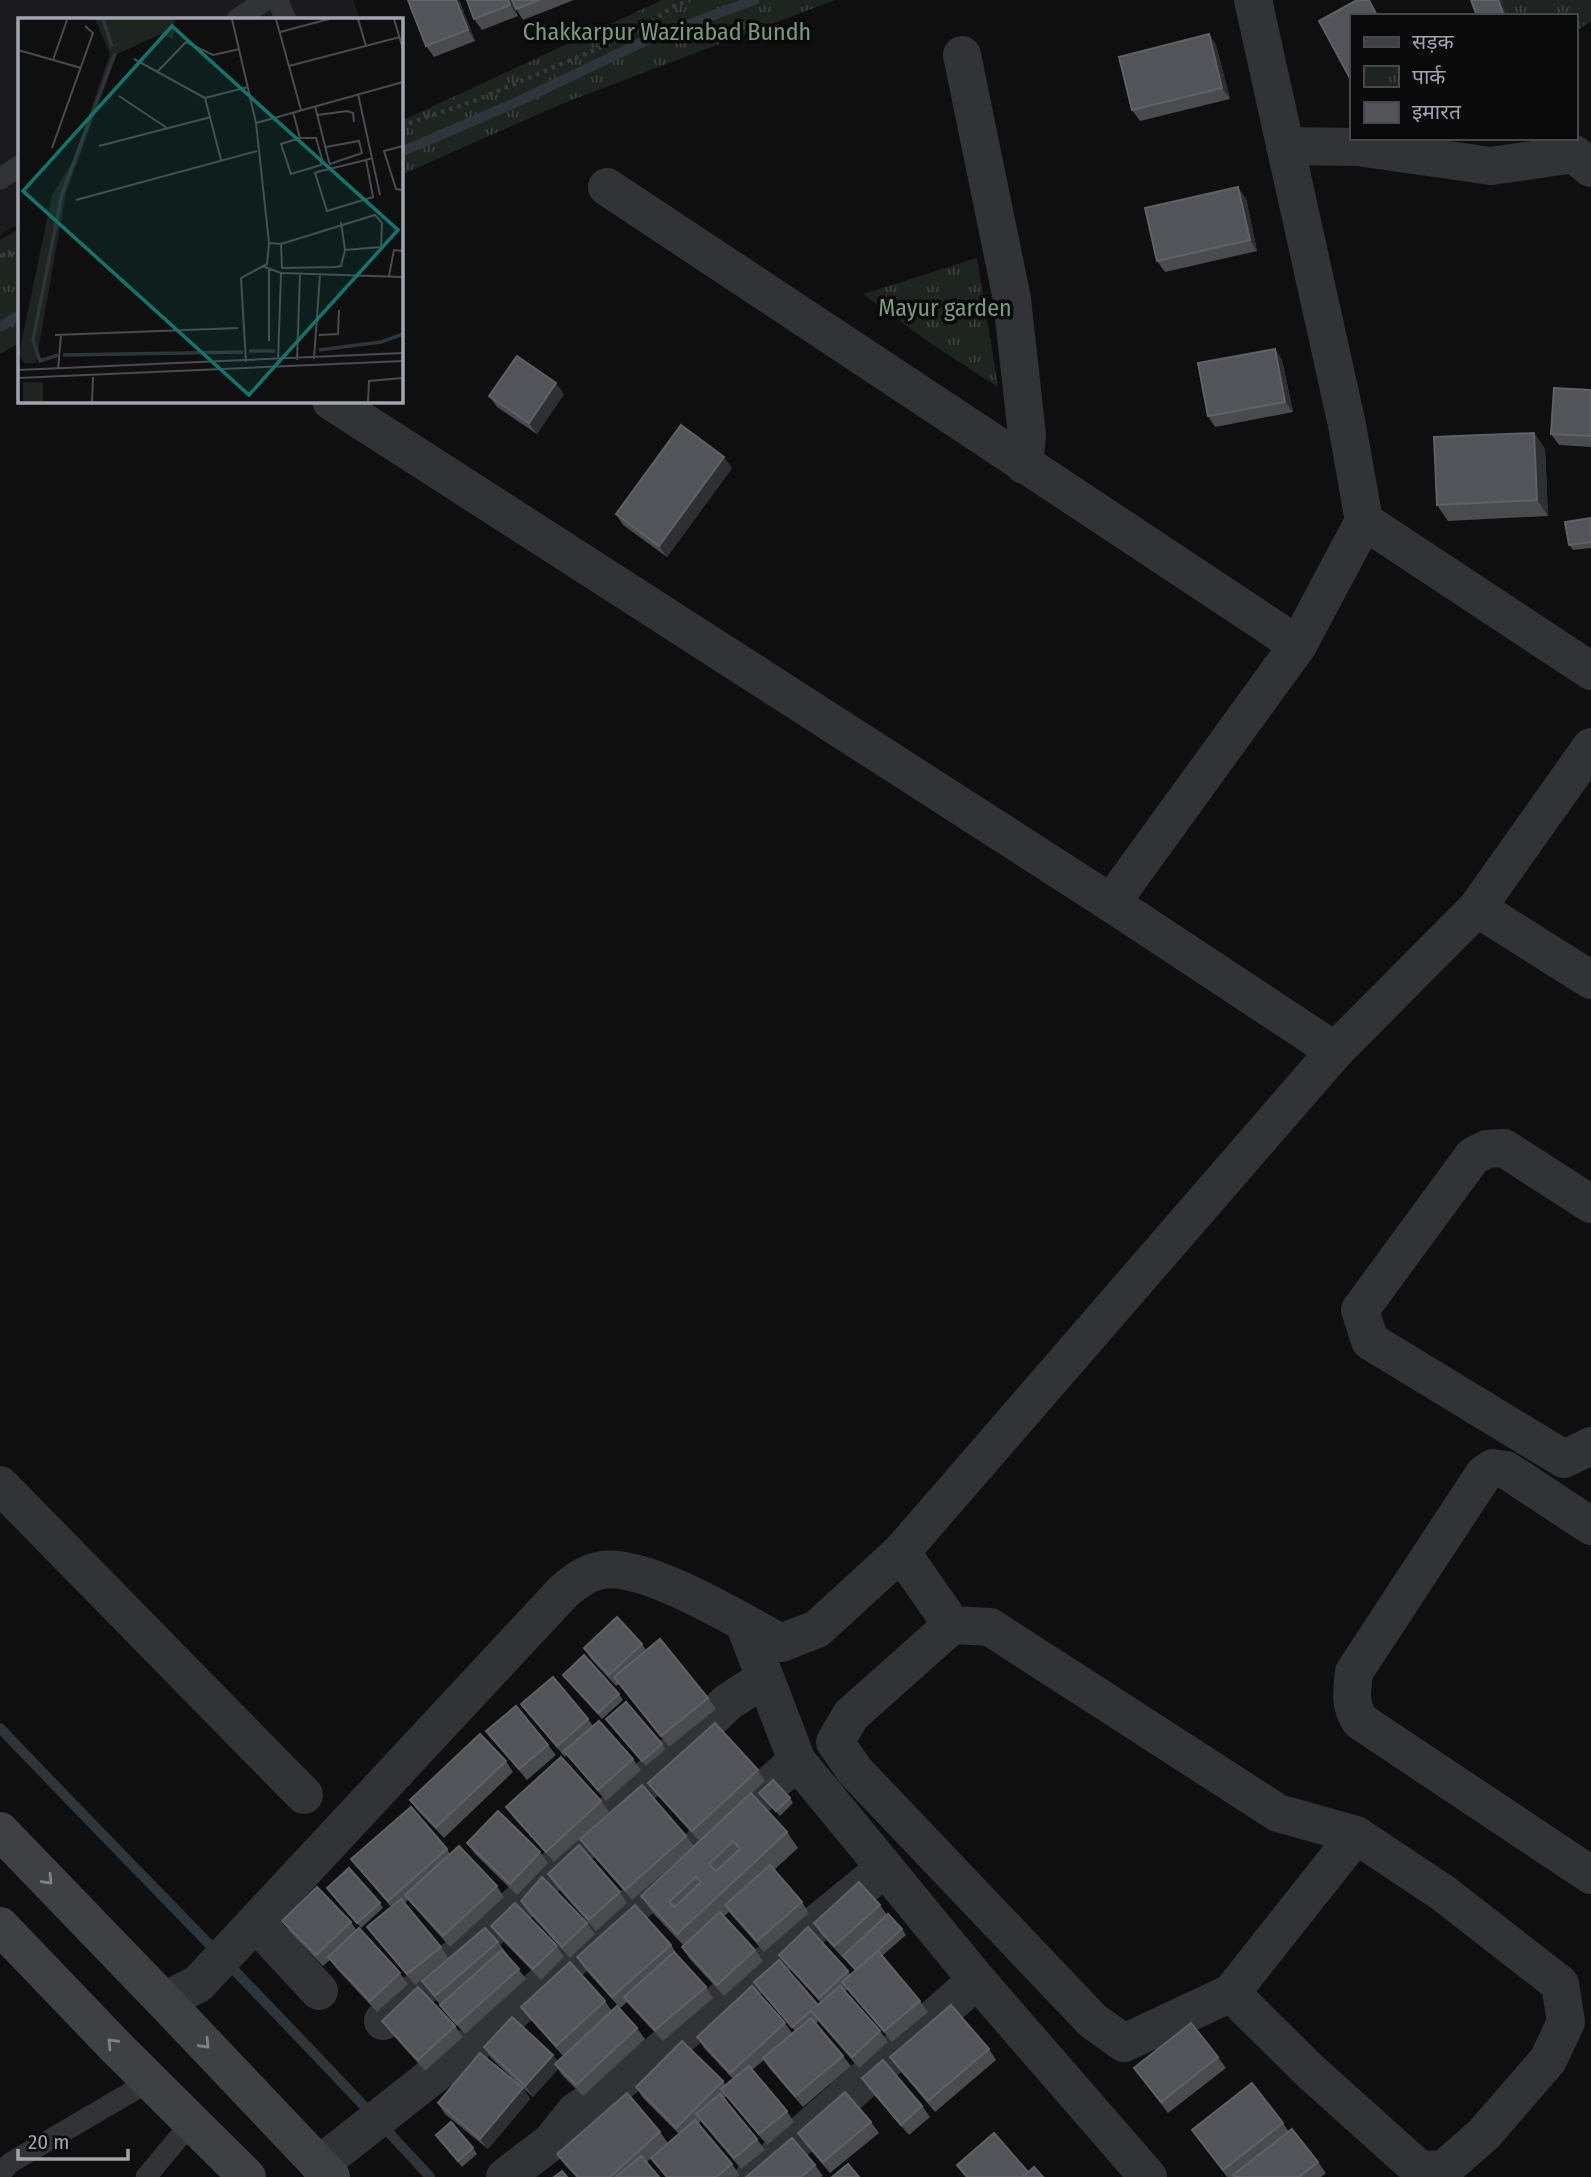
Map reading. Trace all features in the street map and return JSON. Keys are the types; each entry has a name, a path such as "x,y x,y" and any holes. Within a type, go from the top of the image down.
{"main road":[{"path":"0,1831 325,2171"},
{"path":"0,1926 149,2081 247,2177"}],"street":[{"path":"1111,903 1298,645 1364,521 1347,425 1253,0"},
{"path":"962,55 1012,299 1027,435 1024,465"},
{"path":"1285,146 1357,147 1491,166 1574,154 1591,168"},
{"path":"607,187 1298,645"},
{"path":"333,402 1111,903 1335,1051"},
{"path":"1364,521 1591,671"},
{"path":"164,2001 198,1984 555,1601 586,1574 604,1570 629,1571 674,1587 781,1643 817,1629 901,1552 1335,1051 1477,908 1591,747"},
{"path":"1477,908 1591,980"},
{"path":"1591,1204 1504,1148 1487,1149 1473,1156 1360,1310 1370,1341 1564,1459 1591,1446"},
{"path":"1591,1527 1506,1469 1493,1468 1484,1474 1354,1672 1352,1692 1353,1710 1360,1721 1591,1875"},
{"path":"0,1485 304,1795"},
{"path":"901,1552 953,1625"},
{"path":"744,1623 797,1761 977,1980 1148,2177"},
{"path":"1231,1993 1311,2072 1419,2169 1443,2170 1484,2134 1548,2060 1566,2022 1560,1984 1443,1893 1356,1835 1278,1813 990,1627 953,1625 851,1716 835,1742 855,1771 1093,2021 1124,2043 1231,1993 1356,1835"},
{"path":"383,2021 514,1907 728,1702 765,1678"},
{"path":"325,2171 359,2134 495,2027 797,1761"},
{"path":"507,2176 551,2142 575,2112 641,2067 885,1868"},
{"path":"249,1931 319,1991"},
{"path":"754,2177 977,1980"}],"lane":[{"path":"238,18 265,0"},
{"path":"277,0 286,18"},
{"path":"0,179 18,167"},
{"path":"0,2174 10,2163 149,2081"},
{"path":"146,2177 192,2122"}],"path":[{"path":"402,127 474,101 637,32 672,7 690,0"},
{"path":"0,256 18,252"}],"shaded area":[{"path":"0,0 353,0 360,18 18,18 18,225 0,235"}],"green space":[{"name":"Chakkarpur Wazirabad Bundh","path":"662,0 835,0 564,103 402,175 402,121"},
{"path":"1502,0 1591,0 1591,21 1577,31 1577,14 1506,14"},
{"path":"18,230 18,344 0,354 0,240"},
{"name":"Mayur garden","path":"977,258 998,387 930,343 863,294"}],"building":[{"path":"408,0 456,0 468,30 426,46"},
{"path":"467,0 508,0 510,5 474,19"},
{"path":"512,0 539,0 516,9"},
{"path":"1357,0 1369,0 1376,14 1350,14 1350,78 1319,21"},
{"path":"1471,0 1498,0 1503,14 1476,14"},
{"path":"1209,34 1222,88 1132,110 1119,57"},
{"path":"1238,187 1250,240 1157,261 1145,208"},
{"path":"1275,349 1285,402 1208,416 1198,363"},
{"path":"517,356 556,383 529,423 489,396"},
{"path":"1554,388 1591,390 1591,436 1551,434"},
{"path":"681,425 724,457 659,546 616,514"},
{"path":"1534,433 1537,500 1437,505 1434,437"},
{"path":"1591,518 1591,542 1569,545 1565,522"},
{"path":"617,1617 642,1644 609,1675 584,1648"},
{"path":"660,1639 708,1698 661,1736 614,1677"},
{"path":"584,1655 619,1694 598,1713 563,1675"},
{"path":"553,1677 588,1719 557,1746 521,1704"},
{"path":"626,1702 662,1744 642,1761 606,1719"},
{"path":"516,1706 548,1745 519,1769 486,1731"},
{"path":"599,1721 633,1759 598,1790 564,1751"},
{"path":"715,1723 758,1770 692,1831 648,1783"},
{"path":"480,1734 506,1761 436,1827 410,1800"},
{"path":"561,1757 601,1801 546,1852 506,1807"},
{"path":"773,1780 790,1798 776,1811 759,1793"},
{"path":"642,1785 686,1836 625,1890 580,1839"},
{"path":"751,1793 787,1832 677,1934 641,1896","holes":["733,1841 740,1849 716,1871 709,1864","696,1877 701,1882 675,1907 669,1902"]},
{"path":"411,1807 447,1849 388,1901 351,1859"},
{"path":"498,1811 540,1852 510,1884 467,1843"},
{"path":"579,1845 620,1892 589,1920 548,1874"},
{"path":"459,1846 497,1886 443,1936 405,1895"},
{"path":"770,1865 802,1902 757,1941 725,1905"},
{"path":"349,1868 380,1903 357,1923 327,1888"},
{"path":"542,1877 587,1923 562,1947 521,1901"},
{"path":"859,1882 880,1905 834,1946 814,1923"},
{"path":"317,1887 351,1922 316,1955 282,1921"},
{"path":"401,1899 441,1947 407,1974 367,1927"},
{"path":"515,1903 557,1946 533,1969 491,1926"},
{"path":"635,1905 671,1945 612,1997 577,1957"},
{"path":"720,1912 755,1950 717,1985 682,1947"},
{"path":"888,1914 902,1929 856,1970 843,1956"},
{"path":"808,1927 848,1971 819,1998 779,1955"},
{"path":"359,1928 400,1973 370,2001 328,1957"},
{"path":"485,1928 498,1942 435,1996 422,1981"},
{"path":"502,1950 519,1969 457,2024 440,2005"},
{"path":"878,1951 920,2001 884,2031 842,1982"},
{"path":"674,1952 706,1987 655,2030 624,1997"},
{"path":"779,1960 818,2005 840,1986 880,2031 852,2057 811,2011 792,2027 754,1982"},
{"path":"570,1962 605,2001 556,2046 521,2007"},
{"path":"752,1986 785,2023 730,2073 697,2037"},
{"path":"418,1987 455,2026 418,2060 382,2021"},
{"path":"951,2005 989,2049 928,2101 890,2057"},
{"path":"617,2006 637,2028 576,2085 555,2064"},
{"path":"512,2017 553,2055 525,2086 484,2047"},
{"path":"811,2018 843,2056 795,2096 763,2058"},
{"path":"1191,2023 1218,2057 1161,2102 1134,2068"},
{"path":"682,2041 723,2081 676,2128 636,2087"},
{"path":"480,2053 523,2088 480,2139 438,2103"},
{"path":"883,2060 922,2106 901,2125 862,2078"},
{"path":"749,2066 787,2111 759,2134 721,2089"},
{"path":"1252,2083 1283,2123 1223,2170 1192,2130"},
{"path":"845,2092 871,2122 823,2162 798,2133"},
{"path":"627,2093 660,2132 610,2177 578,2177 557,2154"},
{"path":"720,2094 757,2139 734,2158 696,2114"},
{"path":"695,2120 732,2164 716,2177 667,2177 651,2158"},
{"path":"451,2122 473,2148 458,2161 436,2135"},
{"path":"1292,2129 1318,2162 1299,2177 1233,2175"},
{"path":"994,2133 1028,2172 1022,2177 967,2177 957,2165"},
{"path":"792,2138 815,2165 801,2177 746,2177"},
{"path":"641,2156 659,2177 616,2177"},
{"path":"848,2164 859,2177 832,2177"},
{"path":"1034,2167 1043,2177 1023,2177"},
{"path":"562,2171 567,2177 554,2177"}],"waterway":[{"path":"402,152 517,102 647,40 754,0"},
{"path":"0,327 18,316"},
{"path":"0,1728 430,2177"}]}
